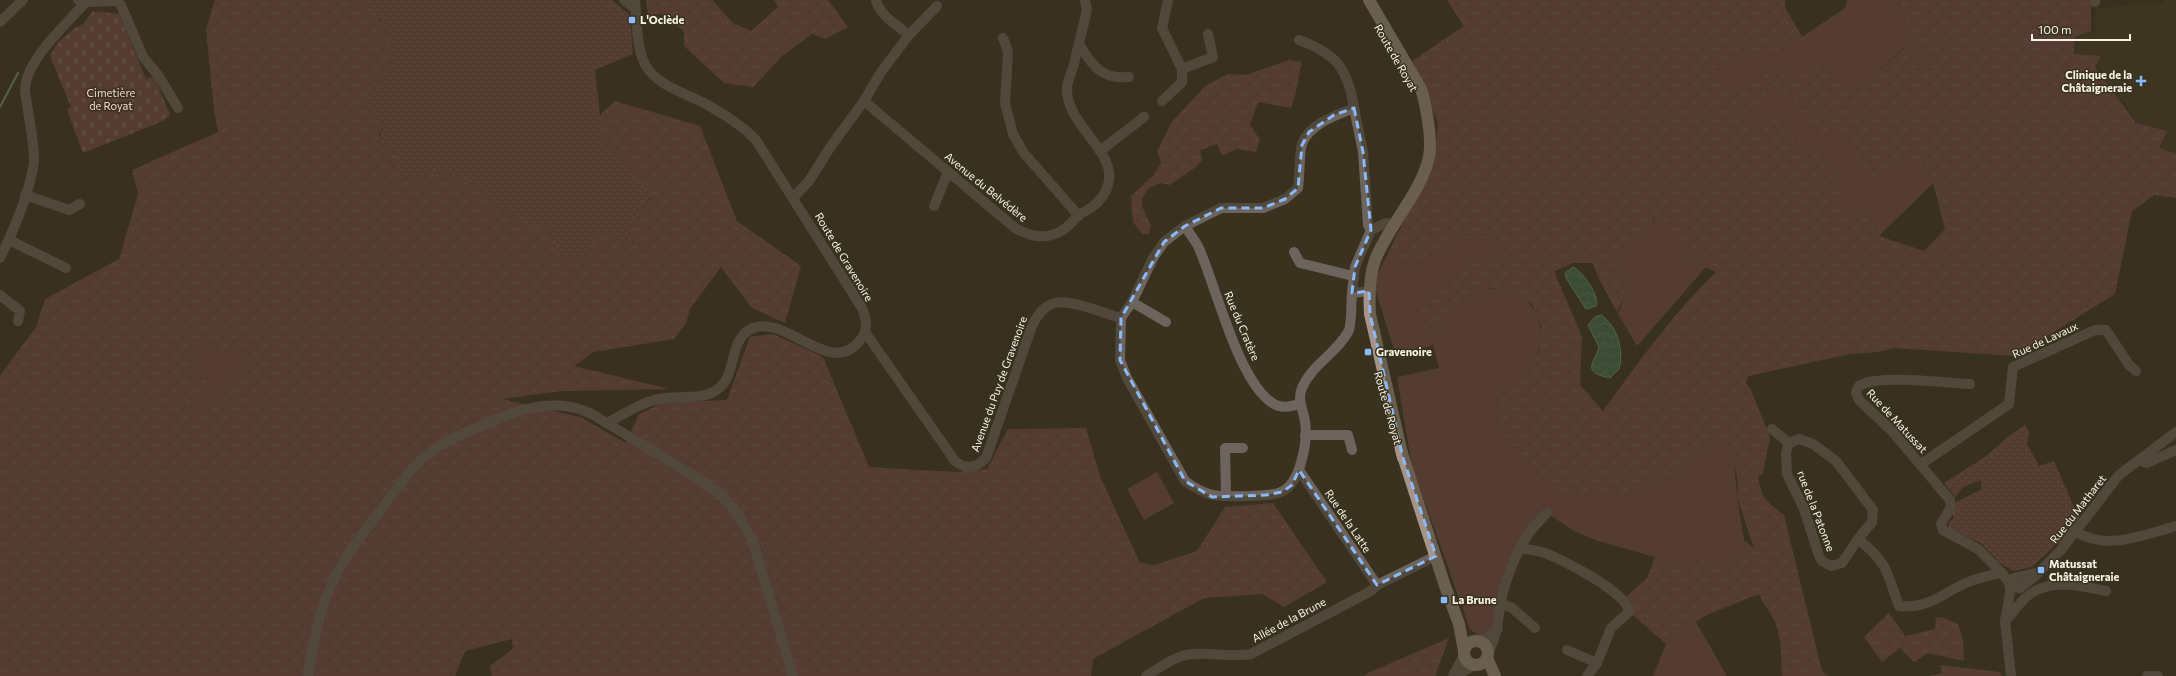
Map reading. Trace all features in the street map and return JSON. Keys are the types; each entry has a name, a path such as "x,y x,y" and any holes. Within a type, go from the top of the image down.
{"main road":[{"name":"Route de Royat","path":"1363,0 1416,90 1427,117"},
{"name":"Route de Royat","path":"1368,0 1421,89 1426,102 1430,135 1429,157 1421,180 1394,224 1375,260 1361,292 1370,314 1403,458 1459,624 1464,653"},
{"name":"Route de Royat","path":"1459,624 1477,642"},
{"path":"1477,642 1485,646 1481,661 1467,662 1464,653 1468,644 1477,642"},
{"path":"1481,661 1493,676"}],"street":[{"path":"0,22 23,0"},
{"path":"624,0 636,5"},
{"path":"876,0 878,7 883,13 909,35"},
{"name":"Avenue du Belvédère","path":"864,101 1015,228 1028,235 1045,236 1061,231 1096,204 1105,193 1109,176 1108,162 1077,121 1069,103 1067,88 1087,10 1085,0"},
{"path":"1162,102 1182,82 1182,70 1162,28 1168,0"},
{"path":"0,258 9,240 25,195 34,160 25,90 26,80 52,38 82,1 119,2 143,56 158,75 178,108"},
{"name":"Route de Gravenoire","path":"636,5 640,50 645,65 661,82 743,126 761,146 862,308 866,321 865,332"},
{"path":"794,197 809,181 831,146 864,101 881,72 909,35 937,6"},
{"path":"1182,70 1213,57 1208,34"},
{"path":"1003,38 1008,52 1005,103 1014,134 1023,152 1079,216"},
{"path":"1299,40 1316,47 1332,57 1343,70 1351,86 1363,152 1368,225 1371,230"},
{"path":"1079,44 1093,66 1115,79 1129,77"},
{"path":"1354,108 1334,115 1309,132 1302,145 1298,188 1285,200 1263,208 1220,208 1185,226 1164,242 1153,258 1132,302 1121,318 1120,360 1127,378 1185,481 1212,497 1266,495 1282,492 1292,484 1299,470 1305,435 1305,421 1300,404 1301,390 1310,372 1349,331 1361,292 1353,276 1355,267 1371,230 1386,223 1394,224"},
{"path":"1100,151 1144,117"},
{"path":"934,206 948,172"},
{"path":"25,195 69,210 80,204"},
{"name":"Rue du Cratère","path":"1185,226 1198,246 1228,328 1249,375 1273,404 1282,408 1300,404"},
{"path":"9,240 66,268"},
{"path":"1294,252 1300,263 1353,276"},
{"path":"0,295 20,311 18,321"},
{"name":"Avenue du Puy de Gravenoire","path":"865,332 955,461 961,466 970,467 978,465 986,458 1032,326 1038,315 1045,307 1056,302 1067,303 1121,318"},
{"path":"1132,302 1166,322"},
{"path":"607,423 649,402 670,398 704,395 714,392 728,377 740,340 746,333 755,328 763,326 773,328 826,351 838,353 852,348 859,342 865,332"},
{"name":"Rue de Lavaux","path":"1921,464 2009,404 2013,367 2095,330 2106,330 2129,365 2136,371"},
{"name":"Rue de Matussat","path":"1970,384 1889,380 1864,383 1857,388 1856,393 1859,400 1892,431 1950,500 1951,506 1941,524 1943,530 1978,549 2002,573"},
{"path":"308,676 315,632 324,601 338,571 396,489 422,459 441,445 499,419 533,407 547,405 576,408 607,423 714,490 738,513 745,524 757,555 793,676"},
{"path":"1772,429 1789,443"},
{"name":"Rue du Matharet","path":"2015,583 2038,572 2061,550 2076,532 2111,484 2139,460 2176,432"},
{"path":"1305,435 1348,435 1352,450"},
{"name":"rue de la Patonne","path":"1794,440 1805,440 1825,452 1843,468 1862,498 1870,505 1873,510 1872,522 1858,539 1842,564 1831,566 1822,561 1804,509 1787,474 1786,453 1789,443 1794,440"},
{"path":"1226,496 1225,448 1243,448"},
{"path":"2139,460 2147,463 2176,450"},
{"name":"Rue de la Latte","path":"1299,470 1377,585"},
{"path":"1454,676 1481,661 1493,645 1498,629 1500,605 1520,549 1529,533 1547,512"},
{"path":"2076,532 2094,540 2105,542 2122,540 2176,526"},
{"path":"1858,539 1879,558 1883,564 1899,606 1912,607 1930,603 1965,584 2002,573 2015,583 2004,621 2011,676"},
{"path":"1520,549 1542,552 1591,577 1606,586 1627,603 1629,612 1612,628 1597,663 1587,676"},
{"name":"Allée de la Brune","path":"1146,676 1177,658 1193,654 1235,657 1251,654 1371,591 1377,585 1436,556"},
{"path":"2004,621 2025,598 2045,587 2066,584 2106,591"},
{"path":"1500,605 1511,607 1535,628"},
{"path":"1477,642 1487,638 1498,629"},
{"path":"1567,650 1597,663"},
{"path":"1454,676 1464,653"},
{"path":"2147,676 2158,676"}],"highlighted area":[{"path":"1354,108 1363,152 1371,230 1355,267 1352,293 1369,291 1370,314 1403,458 1436,556 1377,585 1299,470 1292,485 1282,492 1266,495 1212,497 1185,481 1120,360 1121,318 1164,242 1185,226 1221,208 1263,208 1285,199 1298,188 1302,145 1309,132 1334,115"}],"shaded area":[{"name":"Clinique de la Châtaigneraie","path":"2164,0 2176,0 2176,177 2167,172 2124,102 2116,97 2096,65 2076,53 2077,37 2094,32 2096,9 2150,3 2163,4"}],"green space":[{"path":"215,0 360,0 390,31 388,34 392,48 390,49 392,70 383,74 366,102 382,123 383,129 379,134 380,155 391,150 398,156 393,168 403,180 448,171 477,186 495,209 510,213 532,227 547,227 552,231 599,231 616,236 617,241 633,245 630,230 651,197 626,161 603,143 599,116 615,101 700,126 737,221 801,266 785,323 752,308 721,267 690,309 686,323 674,339 593,352 574,366 669,389 562,391 502,399 580,417 626,443 639,414 663,403 727,400 750,337 773,334 823,357 869,467 956,472 987,469 1008,429 1086,428 1100,476 1140,563 1155,565 1197,551 1225,507 1273,503 1327,582 1284,607 1262,594 1204,598 1093,659 1091,676 492,676 490,666 513,649 512,639 465,651 455,676 0,676 0,376 36,327 45,299 119,259 138,194 132,170 218,132 214,110 206,29","holes":["233,341 254,358 253,364 238,371 224,386 206,415 190,407 207,380 193,376 194,354 205,343 226,353"]},
{"path":"360,0 612,0 630,15 633,54 595,70 603,143 626,161 652,194 630,230 633,245 616,241 616,236 599,231 589,257 553,257 552,231 546,227 532,228 510,213 507,214 495,209 477,186 448,171 403,180 393,168 398,156 391,150 380,155 377,142 383,129 382,123 366,102 383,74 392,70 390,49 392,48 388,34 390,31 384,27 381,20 373,15"},
{"path":"646,0 712,0 733,23 751,31 778,7 774,0 828,0 848,27 826,39 812,34 782,56 753,87 724,83 684,46 684,31 662,14 648,15"},
{"path":"1447,0 1785,0 1785,8 1802,37 1776,56 1767,49 1729,60 1710,71 1727,89 1740,91 1756,77 1766,95 1742,122 1762,131 1772,114 1804,150 1813,150 1823,160 1837,186 1846,209 1867,213 1879,236 1924,251 1945,229 1933,183 1923,158 1872,176 1854,156 1838,131 1833,137 1822,137 1804,116 1790,95 1781,94 1764,75 1774,65 1792,81 1825,59 1851,97 1905,47 1916,62 1918,73 1933,70 1926,54 1915,47 1900,4 1895,0 2091,0 2091,31 2075,37 2074,54 2101,56 2095,67 2136,123 2167,131 2159,148 2176,154 2176,198 2154,195 2132,211 2115,294 2015,356 1893,348 1878,352 1851,354 1748,376 1746,383 1751,390 1770,437 1763,473 1758,476 1759,483 1763,495 1769,503 1784,515 1822,671 1827,676 1782,676 1778,631 1776,624 1759,594 1704,616 1666,644 1629,612 1623,600 1647,578 1655,557 1669,570 1689,560 1728,563 1754,548 1737,497 1737,474 1735,467 1723,440 1690,458 1679,478 1643,483 1634,495 1620,500 1554,490 1497,429 1496,387 1526,373 1539,352 1541,326 1532,304 1516,292 1493,288 1473,296 1439,331 1425,333 1418,306 1442,276 1470,264 1495,260 1504,243 1485,238 1460,240 1404,270 1391,247 1435,158 1438,123 1412,61 1464,26","holes":["1654,217 1671,223 1674,240 1689,260 1716,272 1671,322 1603,411 1580,385 1582,337 1554,271 1573,263 1593,263 1598,277 1617,312 1627,288 1625,277 1609,255 1652,225"]},
{"path":"1474,0 1785,0 1785,8 1802,37 1845,8 1847,0 1895,0 1900,4 1915,47 1926,54 1933,70 1918,73 1916,62 1904,47 1851,97 1790,95 1804,116 1838,130 1923,158 1933,183 1879,236 1867,213 1717,272 1706,267 1637,346 1618,314 1625,295 1625,277 1609,255 1652,225 1656,214","holes":["1772,114 1804,150 1722,131 1742,122 1762,131"]},
{"name":"Cimetière de Royat","path":"93,11 119,14 146,79 154,76 170,115 163,121 83,153 67,110 71,107 50,56 58,42 75,28 83,24"},
{"path":"1289,60 1302,62 1291,108 1258,102 1250,124 1260,140 1256,152 1237,149 1222,156 1217,144 1200,150 1202,160 1196,167 1170,185 1161,183 1149,188 1142,199 1142,207 1151,226 1149,234 1142,234 1133,222 1131,196 1154,175 1161,162 1157,151 1172,122 1206,85 1228,74 1246,75"},
{"path":"1485,238 1504,243 1495,260 1470,264 1439,331 1459,307 1468,299 1492,289 1509,290 1523,297 1533,308 1539,323 1540,339 1536,356 1526,372 1516,379 1496,387 1497,429 1554,490 1634,495 1643,483 1679,478 1690,458 1723,440 1734,461 1737,497 1744,540 1754,548 1728,563 1689,560 1669,570 1655,557 1598,541 1574,531 1547,513 1520,549 1498,629 1484,640 1470,629 1412,466 1397,377 1439,368 1433,345 1397,358 1373,283 1391,247 1404,270 1460,240"},
{"path":"233,341 254,358 253,364 238,371 224,386 206,415 190,407 207,380 193,376 194,354 205,342 225,352"},
{"path":"2025,425 2029,431 2027,444 2039,466 2054,461 2079,519 2059,545 2056,544 2032,567 2013,571 2000,563 1981,543 1949,529 1949,522 1954,518 1952,513 1955,503 1982,489 1981,480 1963,487 1955,497 1944,483 1985,457 2009,436"},
{"path":"1157,472 1174,503 1144,520 1127,489"},
{"path":"1889,613 1905,636 1935,629 1936,617 1944,618 1958,624 1963,640 1964,661 1928,653 1914,662 1900,648 1882,662 1864,637"},
{"path":"1696,622 1727,676 1653,676 1666,644"},
{"path":"1449,638 1435,676 1364,676 1368,673"},
{"path":"1940,665 2000,672 2002,676 1929,676 1942,673"}],"water":[{"path":"1573,267 1581,273 1593,290 1597,301 1596,306 1586,309 1566,278 1565,273"},
{"path":"1601,315 1612,326 1620,347 1621,355 1619,369 1610,378 1601,376 1592,370 1593,362 1599,347 1588,325 1595,317"}],"waterway":[{"path":"0,107 18,73"}],"place":[{"name":"L'Oclède","path":"632,20"},
{"name":"Clinique de la Châtaigneraie","path":"2141,81"},
{"name":"Gravenoire","path":"1368,352"},
{"name":"Matussat Châtaigneraie","path":"2041,570"},
{"name":"La Brune","path":"1444,600"}]}
